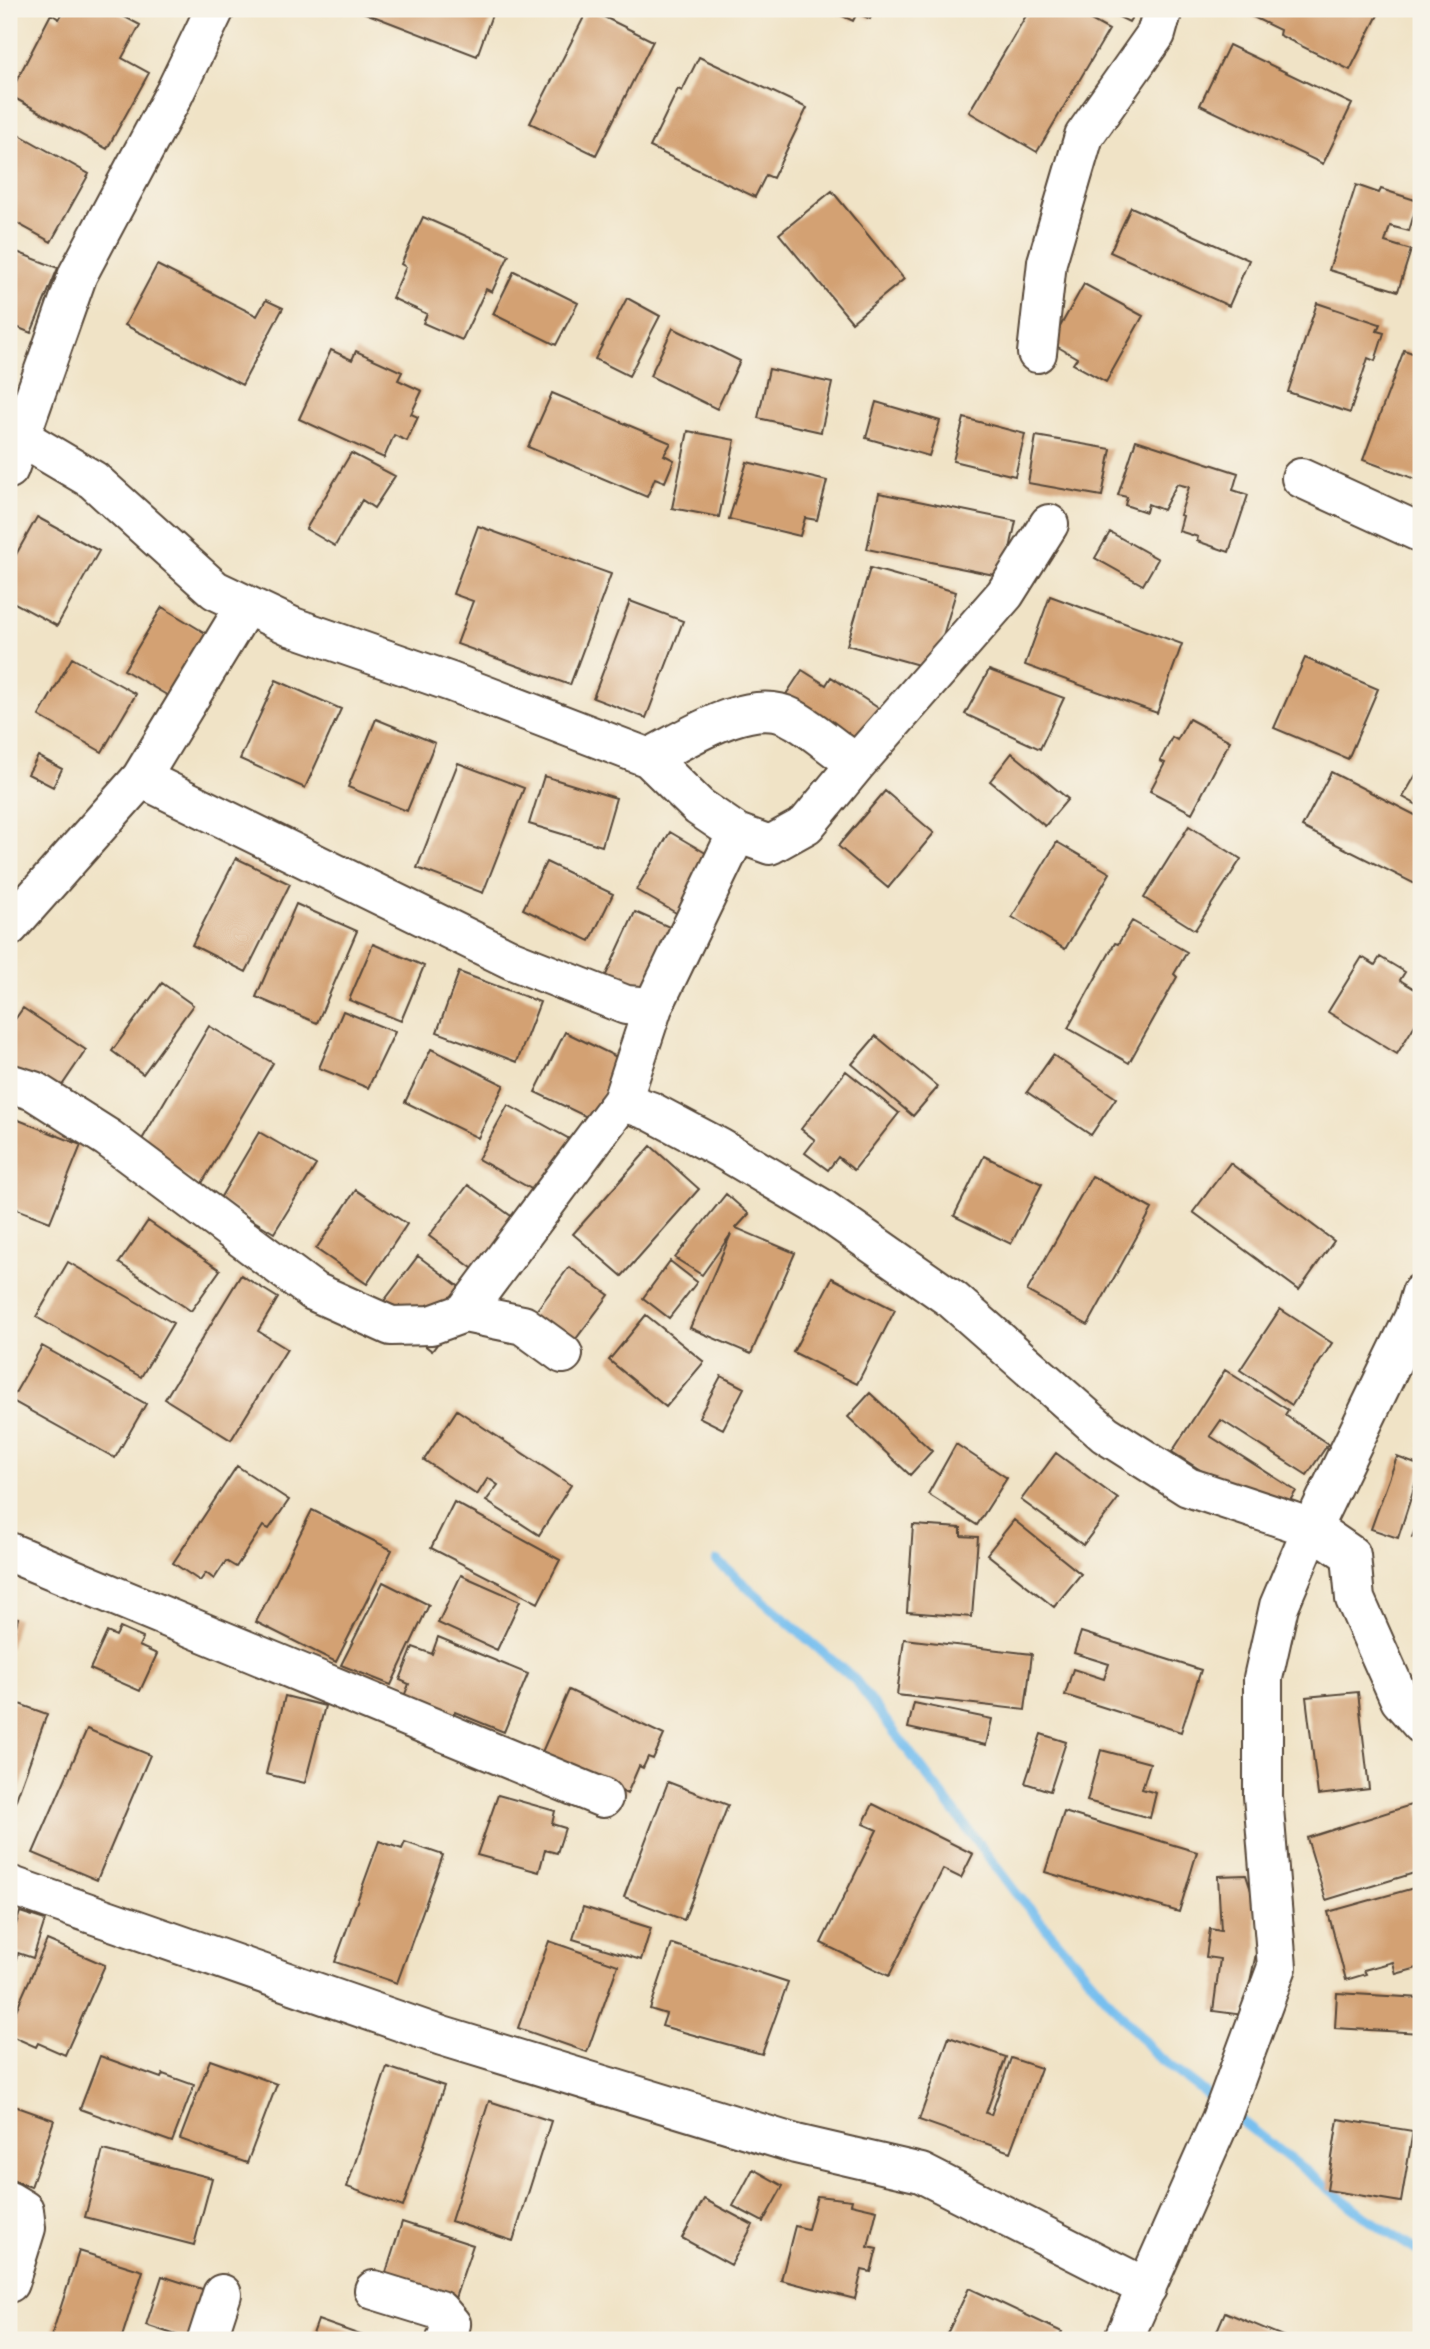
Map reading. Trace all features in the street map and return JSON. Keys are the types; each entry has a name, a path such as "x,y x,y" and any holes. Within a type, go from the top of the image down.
{"street":[{"path":"215,9 174,94 78,274 15,453 93,480 215,590 293,627 451,682 649,758 699,807 737,833 770,845 806,825 1005,594 1049,524"},
{"path":"1037,353 1047,262 1084,136 1156,34 1163,9"},
{"path":"1301,478 1421,533"},
{"path":"9,926 141,778 246,605"},
{"path":"649,758 715,724 759,709 789,716 857,763"},
{"path":"141,778 512,960 626,1005 653,1007"},
{"path":"464,1314 622,1101 653,1007 737,833"},
{"path":"9,1083 34,1091 108,1138 313,1290 391,1326 431,1325 464,1314 523,1325 563,1354"},
{"path":"622,1101 650,1111 820,1207 953,1300 1105,1434 1188,1487 1312,1528 1351,1555 1355,1599 1401,1700 1421,1724"},
{"path":"1124,2340 1222,2119 1277,1967 1263,1796 1263,1678 1279,1606 1312,1528 1419,1310"},
{"path":"9,1552 603,1798"},
{"path":"9,1885 442,2036 796,2144 921,2173 1147,2288"},
{"path":"9,2201 24,2210 26,2228 9,2283"},
{"path":"374,2290 439,2310 450,2324 446,2340"},
{"path":"207,2340 222,2294"}],"building":[{"path":"65,9 110,9 140,25 122,58 149,73 107,149 9,95 51,14 59,19"},
{"path":"355,9 494,9 477,56"},
{"path":"588,9 653,41 596,155 530,123"},
{"path":"828,9 875,9 870,19 857,13 853,21"},
{"path":"1030,9 1071,9 1109,30 1037,152 969,112"},
{"path":"1103,9 1137,9 1129,22"},
{"path":"1252,9 1381,9 1350,70 1279,35 1280,30 1249,15"},
{"path":"1229,45 1352,104 1323,164 1200,105"},
{"path":"699,57 807,108 773,178 766,175 755,197 650,147 678,89 682,91"},
{"path":"9,129 89,174 51,242 9,219"},
{"path":"1356,185 1379,193 1381,189 1418,201 1409,231 1390,226 1385,242 1411,250 1398,291 1329,270"},
{"path":"832,191 904,279 852,322 779,234"},
{"path":"1131,207 1249,260 1229,306 1110,252"},
{"path":"423,217 509,255 492,292 486,289 462,340 423,323 427,314 392,298 406,267 401,264"},
{"path":"9,249 58,268 31,333 9,324"},
{"path":"157,265 257,316 266,300 283,308 242,385 125,325"},
{"path":"514,271 578,303 556,345 493,314"},
{"path":"1084,284 1143,316 1106,382 1073,364 1077,358 1051,343"},
{"path":"627,298 660,316 629,376 595,359"},
{"path":"1317,303 1380,324 1377,331 1384,333 1375,361 1368,358 1350,413 1288,392"},
{"path":"673,328 740,361 717,409 650,376"},
{"path":"331,350 352,360 356,351 402,372 398,380 422,391 411,414 418,417 407,441 394,435 384,458 299,419"},
{"path":"1404,350 1421,356 1421,481 1363,460"},
{"path":"769,369 832,383 821,432 758,418"},
{"path":"552,393 671,443 664,455 674,460 665,482 655,478 647,497 528,447"},
{"path":"876,402 940,421 929,456 866,438"},
{"path":"964,418 1025,434 1015,476 953,461"},
{"path":"688,431 735,440 719,517 672,508"},
{"path":"1036,436 1111,449 1102,496 1028,483"},
{"path":"1136,440 1238,473 1233,490 1248,495 1229,552 1197,541 1198,537 1179,531 1183,516 1180,515 1189,487 1177,484 1163,510 1148,504 1146,512 1125,505 1127,497 1118,495"},
{"path":"351,453 395,476 374,508 362,500 335,546 306,529"},
{"path":"747,462 827,481 817,520 805,518 800,536 729,519"},
{"path":"879,493 1016,521 1004,577 867,549"},
{"path":"37,517 99,551 57,626 9,600 9,567"},
{"path":"478,526 611,574 570,685 457,644 473,601 453,594"},
{"path":"1110,532 1158,559 1143,585 1095,558"},
{"path":"870,568 956,592 933,669 847,645"},
{"path":"1050,596 1182,644 1157,713 1025,665"},
{"path":"630,601 683,621 646,718 593,698"},
{"path":"162,607 227,646 189,708 124,670"},
{"path":"72,658 136,694 102,752 39,716"},
{"path":"1305,658 1378,689 1348,759 1274,728"},
{"path":"802,670 826,685 831,677 898,721 874,757 781,702"},
{"path":"989,670 1064,698 1040,749 965,714"},
{"path":"276,680 341,709 305,788 240,759"},
{"path":"376,719 435,743 407,811 348,787"},
{"path":"1189,719 1230,741 1192,813 1150,791 1165,763 1160,761 1172,737 1177,740"},
{"path":"1012,753 1068,799 1045,826 990,781"},
{"path":"38,756 62,769 53,787 28,774"},
{"path":"458,763 524,788 483,893 417,868"},
{"path":"1421,766 1421,807 1403,797"},
{"path":"1331,772 1421,818 1421,887 1302,827"},
{"path":"544,776 616,798 602,846 529,824"},
{"path":"885,791 934,833 888,888 838,846"},
{"path":"1189,826 1241,859 1195,930 1144,898"},
{"path":"670,832 726,865 692,922 636,890"},
{"path":"1057,842 1110,873 1065,949 1012,917"},
{"path":"236,858 290,884 246,972 192,945"},
{"path":"546,862 613,894 590,941 523,909"},
{"path":"296,904 357,931 317,1023 256,997"},
{"path":"635,912 690,936 660,1001 605,977"},
{"path":"1132,921 1187,952 1174,974 1177,977 1129,1063 1068,1028 1115,943 1118,944"},
{"path":"373,944 424,966 401,1021 349,1000"},
{"path":"1362,957 1375,965 1380,957 1405,972 1400,980 1421,993 1421,1015 1397,1054 1328,1012"},
{"path":"459,972 540,1002 517,1062 437,1032"},
{"path":"162,983 193,1005 143,1074 112,1051"},
{"path":"23,1008 86,1050 48,1106 9,1080 9,1028"},
{"path":"343,1011 395,1032 368,1088 319,1068"},
{"path":"209,1026 273,1063 201,1185 137,1148"},
{"path":"565,1032 621,1059 591,1119 535,1092"},
{"path":"876,1036 938,1087 913,1116 852,1064"},
{"path":"431,1049 504,1085 478,1138 405,1102"},
{"path":"1053,1055 1116,1098 1091,1135 1027,1092"},
{"path":"846,1071 899,1113 854,1170 838,1157 828,1170 805,1153 815,1140 801,1129"},
{"path":"508,1105 582,1146 551,1200 478,1159"},
{"path":"16,1119 81,1145 50,1222 9,1206 9,1137"},
{"path":"259,1132 316,1165 274,1233 219,1200"},
{"path":"651,1146 699,1189 622,1276 573,1234"},
{"path":"984,1156 1042,1184 1011,1244 954,1216"},
{"path":"1230,1163 1334,1241 1299,1290 1193,1212"},
{"path":"1092,1176 1152,1209 1088,1325 1027,1291"},
{"path":"468,1185 539,1236 500,1289 429,1236"},
{"path":"356,1190 407,1224 367,1284 316,1249"},
{"path":"726,1194 749,1214 736,1228 795,1253 751,1354 690,1328 731,1234 702,1275 675,1258"},
{"path":"148,1221 220,1270 191,1311 119,1263"},
{"path":"418,1256 473,1297 432,1351 378,1309"},
{"path":"670,1261 697,1282 669,1318 643,1298"},
{"path":"68,1262 173,1323 141,1377 36,1317"},
{"path":"569,1267 609,1295 569,1348 530,1319"},
{"path":"241,1275 278,1298 258,1331 287,1349 231,1440 165,1399"},
{"path":"832,1278 895,1310 857,1384 793,1352"},
{"path":"1280,1309 1332,1343 1292,1405 1240,1370"},
{"path":"646,1315 704,1362 666,1407 609,1360"},
{"path":"42,1346 146,1404 115,1458 11,1400"},
{"path":"1225,1370 1288,1410 1285,1415 1328,1444 1307,1475 1221,1420 1210,1436 1296,1491 1278,1519 1172,1452"},
{"path":"721,1376 744,1388 723,1429 699,1417"},
{"path":"870,1393 932,1451 910,1475 848,1417"},
{"path":"457,1410 571,1485 539,1535 486,1501 498,1485 488,1478 477,1495 424,1460"},
{"path":"956,1444 1007,1478 977,1525 928,1494"},
{"path":"1056,1453 1118,1499 1083,1545 1021,1500"},
{"path":"1397,1457 1421,1466 1398,1538 1371,1529"},
{"path":"237,1466 289,1500 269,1529 263,1526 236,1567 226,1561 214,1579 206,1573 200,1581 173,1563"},
{"path":"454,1502 560,1560 538,1603 431,1548"},
{"path":"312,1510 392,1550 336,1662 256,1622"},
{"path":"1421,1516 1421,1541 1412,1537"},
{"path":"1014,1520 1081,1574 1054,1607 987,1554"},
{"path":"913,1525 961,1528 961,1536 978,1537 972,1617 907,1612"},
{"path":"461,1575 520,1601 497,1650 438,1623"},
{"path":"383,1582 429,1605 391,1685 341,1665"},
{"path":"9,1616 18,1618 10,1648 9,1647"},
{"path":"120,1628 143,1638 139,1646 157,1654 140,1691 90,1669 107,1632 116,1636"},
{"path":"1081,1632 1201,1670 1181,1732 1065,1695 1073,1669 1104,1679 1109,1664 1074,1653"},
{"path":"438,1637 528,1674 504,1732 455,1712 452,1719 403,1699 409,1684 400,1680 413,1647 432,1654"},
{"path":"904,1639 1032,1654 1025,1710 897,1695"},
{"path":"569,1690 664,1735 653,1759 648,1757 643,1768 639,1766 627,1794 542,1752"},
{"path":"1358,1692 1369,1789 1318,1795 1306,1697"},
{"path":"285,1696 325,1706 305,1783 266,1774"},
{"path":"11,1701 47,1714 9,1819 9,1709"},
{"path":"914,1703 992,1719 986,1745 908,1728"},
{"path":"87,1729 150,1755 97,1880 33,1853"},
{"path":"1041,1734 1066,1742 1050,1791 1025,1783"},
{"path":"1101,1750 1150,1763 1142,1789 1156,1793 1150,1818 1087,1801"},
{"path":"668,1782 728,1805 684,1920 624,1897"},
{"path":"498,1795 555,1811 552,1824 565,1828 557,1853 545,1850 539,1872 477,1855"},
{"path":"1420,1802 1421,1871 1326,1900 1307,1838"},
{"path":"873,1804 973,1854 961,1878 943,1869 889,1976 821,1943 877,1830 863,1824"},
{"path":"1064,1812 1197,1852 1179,1912 1045,1872"},
{"path":"379,1841 402,1849 405,1842 443,1855 397,1983 335,1962"},
{"path":"1246,1875 1253,1897 1258,1944 1243,2015 1213,2011 1220,1959 1206,1957 1210,1929 1221,1931 1218,1876"},
{"path":"1421,1886 1421,1967 1396,1974 1393,1962 1364,1970 1366,1974 1346,1980 1328,1912"},
{"path":"583,1907 651,1928 641,1960 573,1939"},
{"path":"20,1912 45,1920 33,1958 18,1953 16,1959 9,1956 9,1946"},
{"path":"47,1940 105,1965 65,2055 38,2043 36,2047 9,2035 9,2026"},
{"path":"549,1941 618,1965 587,2052 518,2028"},
{"path":"672,1944 788,1982 762,2054 662,2026 666,2014 650,2009"},
{"path":"1337,1993 1421,1998 1421,2033 1335,2028"},
{"path":"949,2037 1006,2057 986,2113 991,2115 1011,2058 1041,2068 1010,2152 919,2120"},
{"path":"100,2056 161,2078 163,2074 194,2085 172,2142 80,2109"},
{"path":"210,2060 277,2084 247,2163 180,2139"},
{"path":"387,2067 444,2086 403,2207 347,2187"},
{"path":"489,2101 551,2121 513,2241 451,2221"},
{"path":"9,2104 54,2120 31,2187 9,2179"},
{"path":"1338,2119 1413,2131 1401,2202 1327,2190"},
{"path":"103,2150 212,2178 194,2245 85,2217"},
{"path":"753,2169 783,2186 763,2222 733,2206"},
{"path":"817,2196 852,2200 851,2204 877,2210 868,2247 877,2249 871,2272 862,2270 855,2299 781,2280 795,2226 808,2229"},
{"path":"704,2199 753,2225 731,2265 682,2238"},
{"path":"402,2222 473,2245 452,2307 382,2285"},
{"path":"79,2251 143,2271 121,2340 50,2340"},
{"path":"162,2276 233,2299 191,2340 146,2325"},
{"path":"969,2288 1062,2332 1058,2340 944,2340"},
{"path":"1225,2312 1292,2340 1213,2340"},
{"path":"318,2320 369,2338 311,2340"}],"waterway":[{"path":"717,1561 855,1680 1015,1892 1156,2055 1218,2103"},
{"path":"1231,2113 1376,2225 1421,2253"}]}
